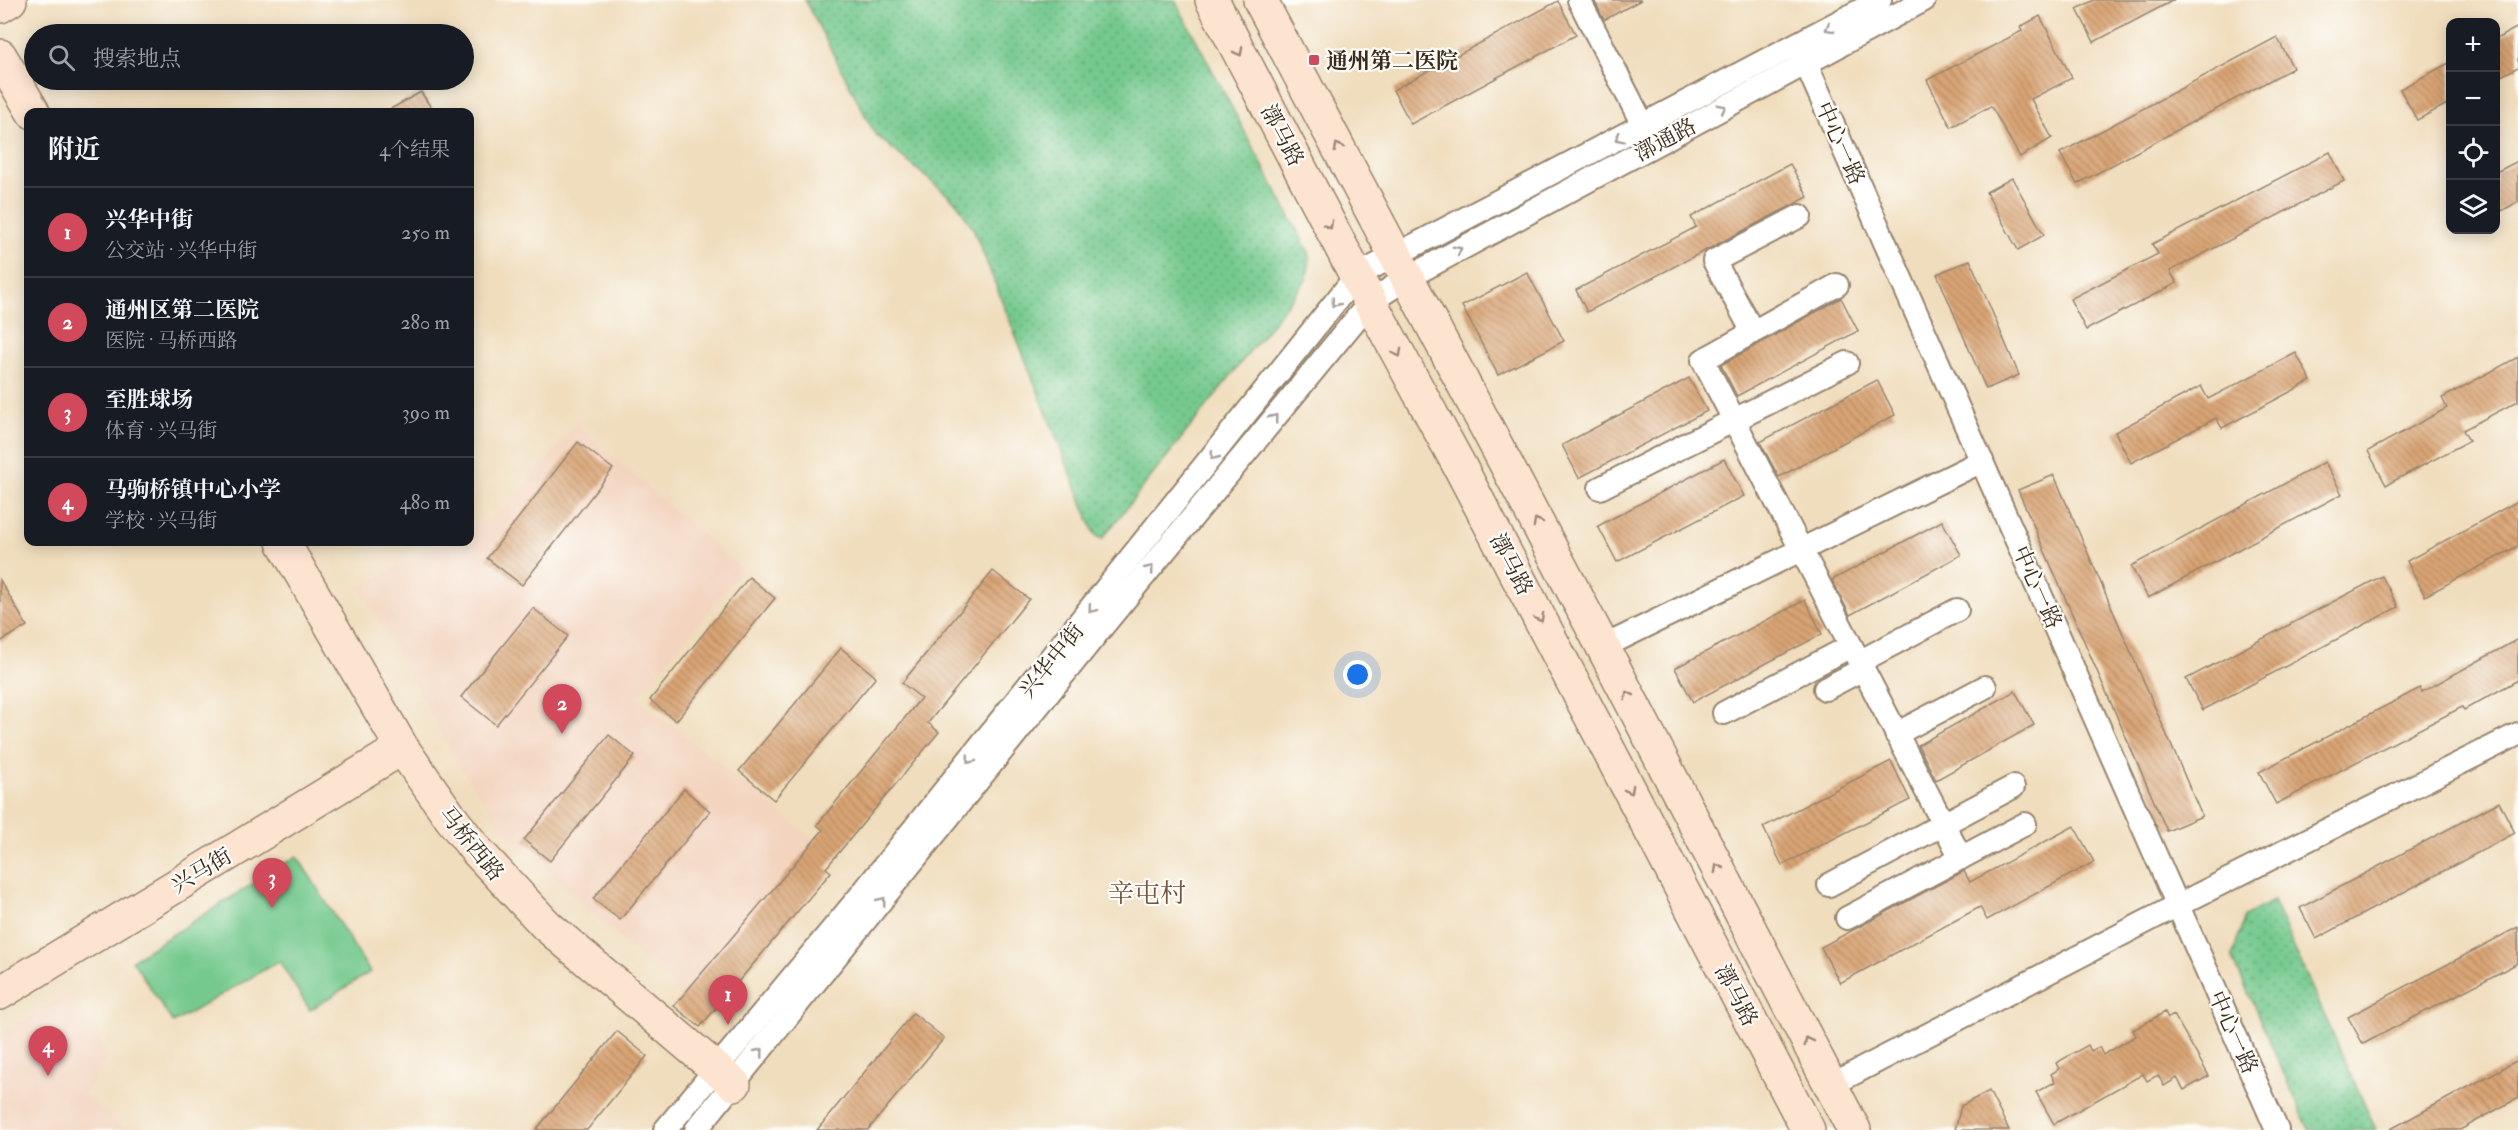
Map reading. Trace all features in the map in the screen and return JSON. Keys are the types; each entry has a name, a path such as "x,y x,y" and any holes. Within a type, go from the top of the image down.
{"main road":[{"path":"0,6 10,0"},
{"name":"漷马路","path":"1212,0 1808,1130"},
{"name":"漷马路","path":"1260,0 1603,647 1854,1130"},
{"path":"0,56 31,108"},
{"name":"马桥西路","path":"285,546 402,748 451,819 476,850 547,926 725,1076"},
{"name":"兴马街","path":"0,993 402,748"}],"street":[{"path":"1579,0 1644,125"},
{"name":"漷通路","path":"1401,266 1801,54 1880,0"},
{"name":"漷通路","path":"1401,266 1644,125 1924,0"},
{"name":"中心一路","path":"1801,54 2277,1130"},
{"path":"1753,332 1714,261 1800,216"},
{"name":"兴华中街","path":"696,1130 725,1076 1029,687 1363,289 1401,266"},
{"path":"1837,285 1703,360 1961,858"},
{"path":"1600,488 1847,363"},
{"path":"1603,647 1982,461"},
{"path":"1724,713 1858,659 1957,610"},
{"path":"1825,689 1858,659"},
{"path":"1896,734 1985,687"},
{"path":"1831,1085 2178,905 2518,734"},
{"path":"1829,885 2013,787"},
{"path":"1847,918 2025,824"},
{"name":"兴华中街","path":"665,1130 725,1076"}],"shaded area":[{"path":"576,424 742,570 637,698 837,858 704,1016 504,831 463,771 359,586 436,546 474,546 474,526 507,508"},
{"path":"70,991 108,1056 85,1095 126,1130 0,1130 0,1035"}],"green space":[{"path":"805,0 1175,0 1310,255 1307,279 1102,539 1095,535 973,228 957,203 875,134"},
{"path":"297,856 370,972 310,1010 279,961 173,1023 132,960"},
{"path":"2273,901 2376,1130 2309,1130 2232,957 2245,916"}],"building":[{"path":"1594,0 1641,0 1604,20"},
{"path":"2094,0 2174,0 2094,42 2077,9"},
{"path":"1558,1 1576,35 1411,124 1393,90"},
{"path":"2040,16 2072,78 2031,99 2052,138 2020,157 1991,106 1951,127 1927,80 2022,31 2020,27"},
{"path":"2518,27 2518,67 2500,77 2500,72 2500,37"},
{"path":"2277,37 2293,68 2077,184 2060,153"},
{"path":"2446,65 2446,105 2417,120 2400,89"},
{"path":"421,92 431,108 392,108"},
{"path":"2330,152 2344,181 2170,271 2177,283 2086,330 2070,299 2158,254 2152,244"},
{"path":"2518,161 2518,202 2500,212 2500,180 2500,170"},
{"path":"1790,164 1808,197 1587,312 1576,290 1696,227 1691,217"},
{"path":"2012,178 2044,235 2018,250 1986,192"},
{"path":"1970,260 2019,375 1986,389 1937,274"},
{"path":"1527,272 1564,341 1498,375 1462,306"},
{"path":"1841,298 1858,331 1737,396 1721,365"},
{"path":"2296,353 2311,381 2222,428 2216,418 2131,463 2115,432 2201,386 2208,399"},
{"path":"2518,357 2518,401 2463,430 2469,441 2386,485 2368,451 2447,408 2442,398"},
{"path":"1689,378 1707,411 1579,478 1562,445"},
{"path":"1877,380 1895,415 1779,477 1760,442"},
{"path":"578,442 613,469 522,585 487,558"},
{"path":"1724,459 1744,496 1617,562 1598,526"},
{"path":"2325,462 2342,494 2148,598 2131,566"},
{"path":"2054,475 2202,816 2167,831 2018,490"},
{"path":"2518,501 2518,546 2425,596 2407,561"},
{"path":"1942,521 1961,555 1850,615 1832,580"},
{"path":"993,571 1029,599 928,723 939,732 826,868 831,872 700,1027 674,1006 823,830 817,825 921,698 902,683"},
{"path":"2382,576 2398,607 2203,710 2186,679"},
{"path":"749,577 775,598 676,721 650,700"},
{"path":"0,580 27,626 0,642"},
{"path":"1805,600 1822,634 1693,702 1675,668"},
{"path":"533,608 568,636 496,725 461,697"},
{"path":"2518,639 2518,680 2464,710 2462,707 2276,804 2259,772 2420,688 2422,692"},
{"path":"841,648 876,677 774,800 739,771"},
{"path":"2015,691 2034,725 1936,780 1918,745"},
{"path":"609,735 635,756 550,861 524,840"},
{"path":"1891,761 1910,800 1782,865 1763,827"},
{"path":"684,789 710,811 620,920 593,899"},
{"path":"2499,802 2515,833 2316,939 2300,908"},
{"path":"2074,826 2094,862 1987,920 1980,907 1840,983 1821,947 1964,871 1970,882"},
{"path":"2518,927 2518,963 2363,1044 2348,1017"},
{"path":"2165,1012 2168,1018 2174,1015 2209,1076 2184,1090 2177,1078 2164,1086 2158,1075 2147,1081 2143,1074 2054,1124 2036,1092 2055,1082 2051,1074 2059,1069 2056,1063 2088,1045 2091,1051 2099,1047 2103,1055 2136,1036 2133,1030"},
{"path":"913,1013 944,1038 868,1130 817,1130"},
{"path":"617,1031 647,1056 587,1130 536,1130"},
{"path":"2518,1060 2518,1098 2460,1130 2389,1130"},
{"path":"1989,1091 2009,1130 1955,1130 1961,1106"}],"place":[{"name":"通州第二医院","path":"1314,60"},
{"name":"通州区第二医院","path":"562,734"},
{"name":"至胜球场","path":"272,908"},
{"name":"兴华中街","path":"728,1025"},
{"name":"马驹桥镇中心小学","path":"48,1076"}],"district":[{"name":"辛屯村","path":"1147,893"}]}
